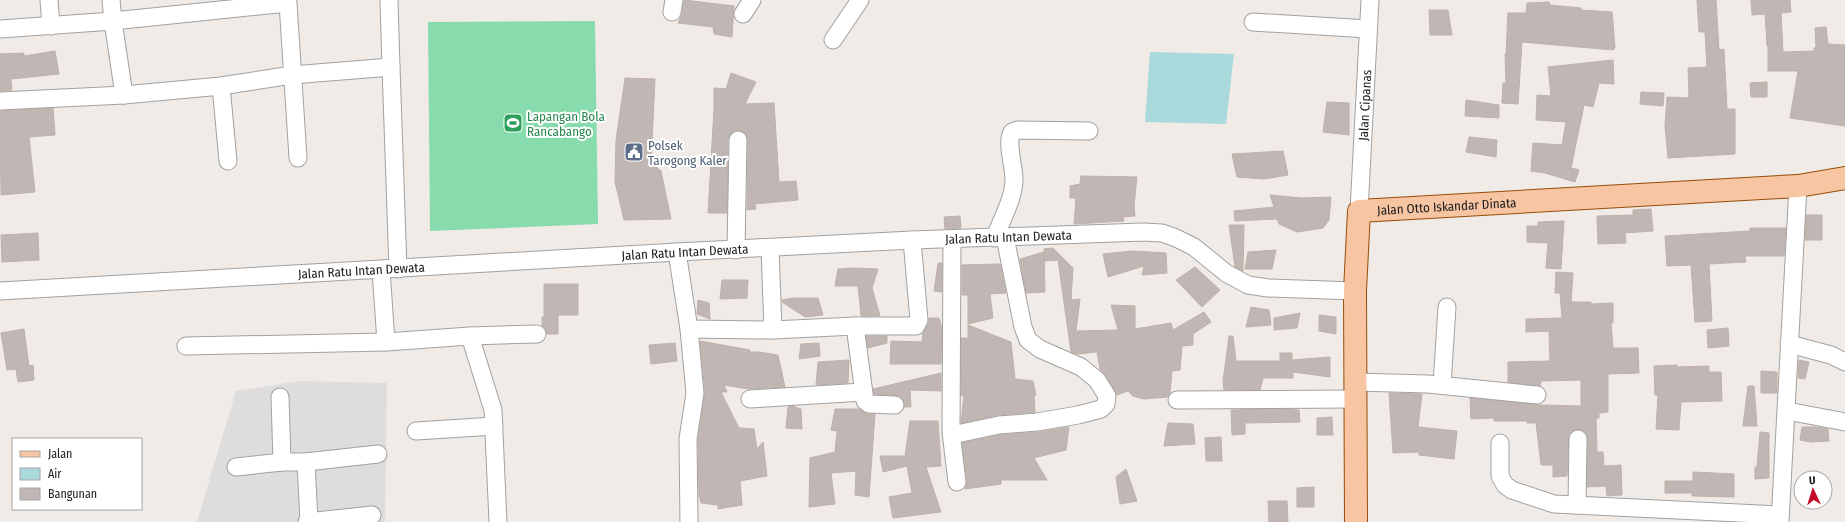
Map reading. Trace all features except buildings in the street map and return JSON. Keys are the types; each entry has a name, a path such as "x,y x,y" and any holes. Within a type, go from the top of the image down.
{"main road":[{"name":"Jalan Otto Iskandar Dinata","path":"1356,522 1355,291 1359,211 1798,186 1845,178"}],"street":[{"path":"49,0 51,26"},
{"path":"111,0 124,95"},
{"path":"386,342 389,270 391,67 389,0"},
{"path":"743,14 752,0"},
{"path":"833,40 860,0"},
{"name":"Jalan Cipanas","path":"1359,211 1368,29 1374,0"},
{"path":"0,29 113,21 288,1 298,158"},
{"path":"1253,22 1368,29"},
{"path":"0,101 124,95 221,86 292,75 391,67"},
{"path":"221,86 228,161"},
{"path":"952,435 999,425 1037,422 1078,415 1101,409 1107,401 1107,396 1097,380 1081,367 1040,349 1028,340 1023,327 1000,238 1014,179 1010,139 1012,132 1018,130 1089,131"},
{"path":"736,250 738,140"},
{"path":"1500,443 1500,476 1505,485 1512,490 1554,504 1780,518 1798,186"},
{"name":"Jalan Ratu Intan Dewata","path":"0,291 389,270 677,252 1109,232 1162,233 1176,238 1194,248 1226,273 1248,285 1268,288 1355,291"},
{"path":"952,239 952,435 957,482"},
{"path":"689,329 772,330 855,326 916,326 918,323 912,240"},
{"path":"770,248 772,330"},
{"path":"677,252 689,329 695,393 688,439 689,522"},
{"path":"1442,385 1447,307"},
{"path":"855,326 864,401 869,404 895,405"},
{"path":"186,346 386,342 470,336 537,334"},
{"path":"470,336 484,384 491,400 494,426 498,522"},
{"path":"1789,344 1832,355 1845,362"},
{"path":"1177,400 1442,385 1537,395"},
{"path":"750,398 863,392"},
{"path":"280,397 282,462"},
{"path":"1787,411 1845,422"},
{"path":"416,430 494,426"},
{"path":"1577,505 1578,439"},
{"path":"236,467 282,462 306,462 378,454"},
{"path":"306,462 309,522 372,515"}],"shaded area":[{"path":"300,381 387,383 385,522 197,522 236,391"}],"green space":[{"name":"Lapangan Bola Rancabango","path":"595,21 598,224 430,231 428,22"}],"water":[{"path":"1150,52 1234,54 1226,124 1145,122"}],"place":[{"name":"Lapangan Bola Rancabango","path":"513,123"},
{"name":"Polsek Tarogong Kaler","path":"634,152"}]}
